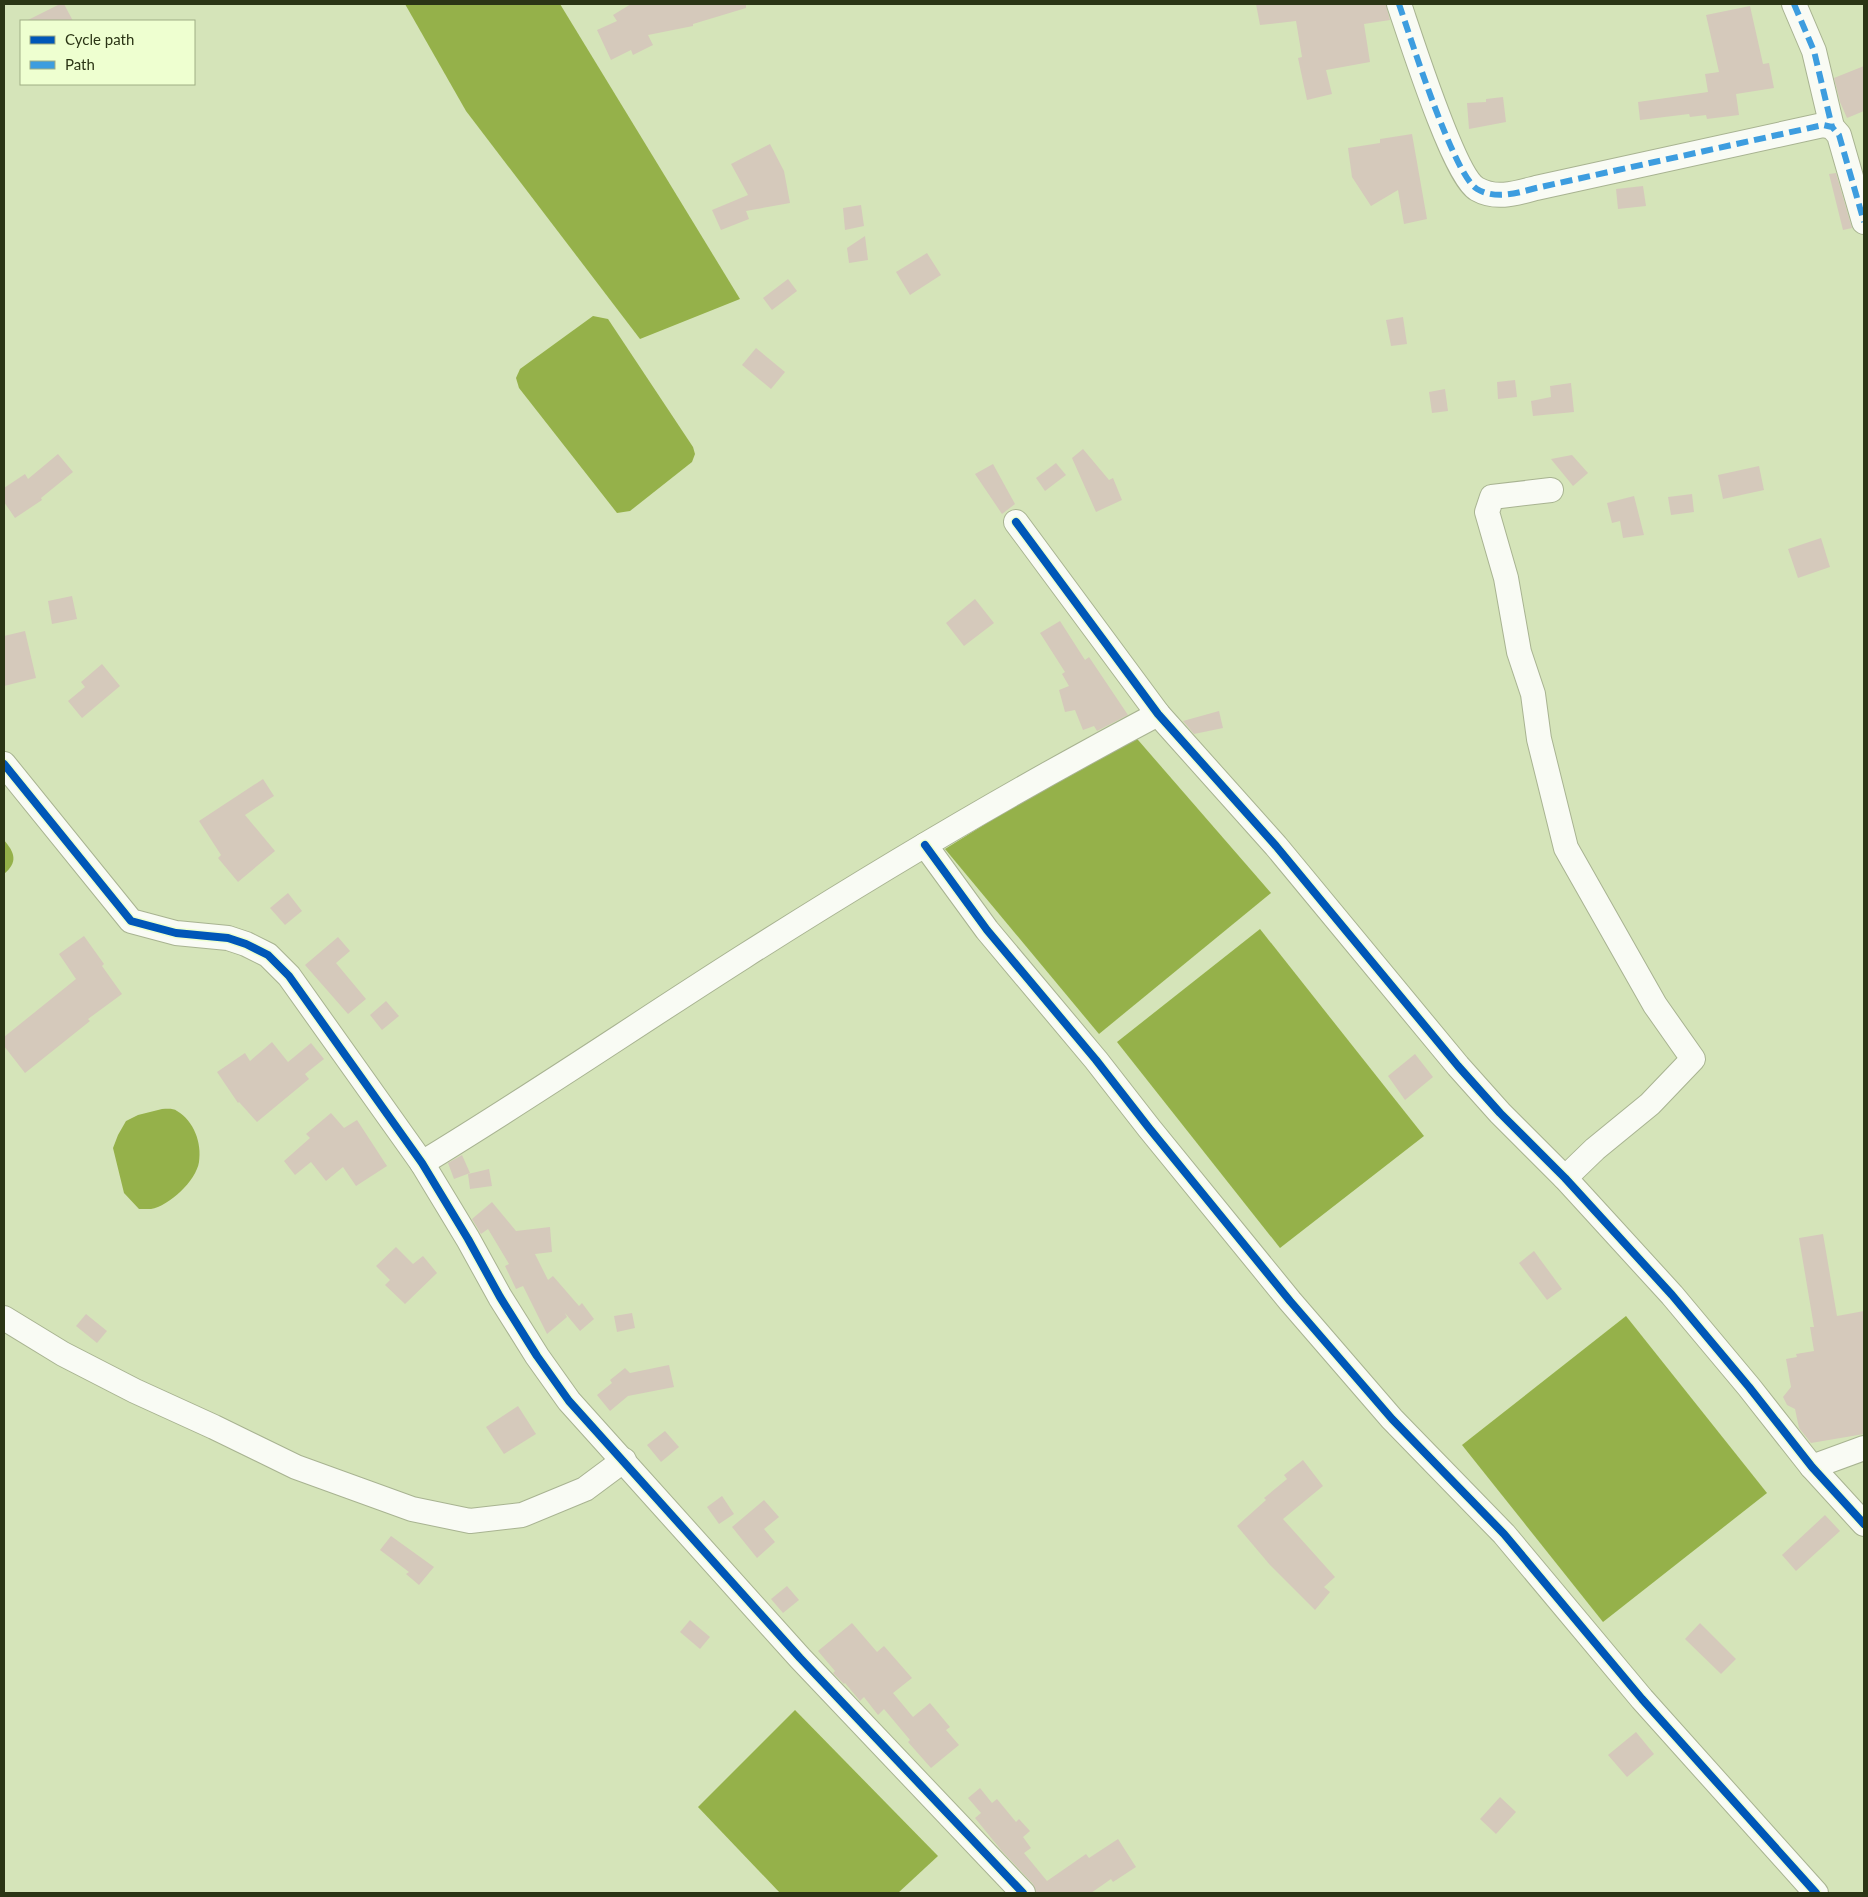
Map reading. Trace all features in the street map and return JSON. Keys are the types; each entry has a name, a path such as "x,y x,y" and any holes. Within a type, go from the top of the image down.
{"street":[{"path":"1399,4 1446,137 1465,176 1476,188 1491,195 1512,194 1822,125 1832,128 1839,135 1864,222"},
{"path":"1794,4 1814,50 1832,128"},
{"path":"1551,490 1492,497 1487,512 1506,578 1519,652 1533,694 1539,739 1566,848 1654,1005 1693,1059 1650,1104 1595,1149 1564,1178"},
{"path":"1016,522 1158,714 1276,846 1458,1066 1672,1295 1749,1387 1812,1467 1864,1524"},
{"path":"422,1163 489,1122 752,952 925,845 1096,746 1158,714"},
{"path":"4,764 131,921 176,933 228,938 246,944 268,956 289,976 422,1163 468,1239 500,1297 537,1356 570,1400 800,1658 1023,1893"},
{"path":"925,845 987,930 1096,1060 1179,1166 1290,1301 1392,1419 1504,1534 1642,1699 1816,1893"},
{"path":"4,1318 63,1354 103,1375 296,1467 412,1509 470,1521 522,1515 585,1489 624,1460"},
{"path":"1812,1467 1864,1448"}],"shaded area":[{"path":"405,4 560,4 740,299 640,339 466,111"},
{"path":"593,316 608,319 693,447 695,454 692,462 630,511 617,513 519,388 516,378 520,369"},
{"path":"1132,733 1271,893 1099,1034 945,849"},
{"path":"4,840 13,853 13,861 4,874"},
{"path":"1260,929 1424,1136 1280,1248 1117,1042"},
{"path":"162,1109 175,1110 188,1121 198,1140 199,1162 193,1177 181,1192 158,1207 139,1209 124,1193 113,1148 126,1121 138,1115"},
{"path":"1626,1316 1767,1493 1603,1622 1462,1445"},
{"path":"795,1710 938,1856 898,1893 780,1893 698,1807"}],"building":[{"path":"60,4 64,4 72,20 28,20"},
{"path":"631,4 746,4 746,8 693,24 693,26 648,35 653,45 633,55 631,50 611,60 597,30 617,21 613,15"},
{"path":"1256,4 1386,4 1390,20 1364,24 1370,62 1326,70 1332,94 1307,100 1298,58 1302,57 1296,21 1260,25"},
{"path":"1750,6 1763,64 1769,63 1774,88 1736,94 1739,115 1707,119 1706,115 1690,117 1689,114 1640,120 1638,102 1708,92 1705,74 1719,72 1706,15"},
{"path":"1864,66 1864,111 1847,118 1840,102 1834,78"},
{"path":"1503,97 1506,122 1469,129 1467,103 1486,102 1486,99"},
{"path":"1412,134 1427,219 1404,224 1398,190 1371,206 1352,177 1348,148 1380,143 1380,139"},
{"path":"770,144 784,171 790,203 746,211 749,219 721,230 712,210 748,195 731,164"},
{"path":"1836,173 1852,228 1843,230 1829,174"},
{"path":"1643,186 1646,206 1618,209 1616,189"},
{"path":"861,205 864,226 845,230 843,208"},
{"path":"865,236 868,260 849,263 847,248"},
{"path":"927,253 941,275 910,295 896,272"},
{"path":"788,279 797,291 772,310 763,298"},
{"path":"1403,317 1407,344 1391,346 1386,320"},
{"path":"756,348 785,372 771,389 742,365"},
{"path":"1515,380 1517,397 1498,399 1497,382"},
{"path":"1571,383 1574,412 1533,416 1531,401 1551,397 1550,386"},
{"path":"1445,389 1448,411 1432,413 1429,392"},
{"path":"1083,449 1109,480 1113,478 1122,500 1096,512 1072,458"},
{"path":"58,454 73,472 41,498 42,500 15,518 4,502 4,488 25,474 28,479"},
{"path":"1572,455 1588,473 1573,486 1551,459"},
{"path":"1056,463 1066,475 1045,491 1036,478"},
{"path":"993,464 1015,504 1002,514 975,474"},
{"path":"1759,466 1764,490 1723,499 1718,475"},
{"path":"1692,494 1694,512 1671,515 1668,497"},
{"path":"1634,496 1644,535 1623,538 1620,521 1612,523 1607,503"},
{"path":"1821,538 1830,567 1798,578 1788,549"},
{"path":"72,596 77,619 52,624 48,601"},
{"path":"975,599 994,623 964,646 946,623"},
{"path":"1060,621 1085,660 1089,657 1128,715 1097,731 1094,726 1083,730 1075,710 1065,712 1059,690 1069,686 1062,674 1065,672 1040,633"},
{"path":"25,631 36,678 4,686 4,636"},
{"path":"102,664 120,686 82,718 68,701 85,687 81,682"},
{"path":"1219,711 1223,728 1194,734 1183,721"},
{"path":"263,779 274,796 245,815 275,851 238,882 218,858 221,855 199,821"},
{"path":"288,893 302,911 285,925 270,908"},
{"path":"84,936 122,994 88,1019 90,1021 25,1073 4,1046 4,1037 76,979 59,954"},
{"path":"338,937 350,951 336,963 366,999 348,1014 305,965"},
{"path":"386,1001 399,1016 382,1030 370,1015"},
{"path":"272,1042 288,1062 311,1043 324,1059 305,1074 309,1079 257,1122 238,1103 217,1072 245,1053 250,1061"},
{"path":"1415,1054 1433,1077 1405,1100 1388,1076"},
{"path":"331,1113 344,1128 357,1120 387,1166 356,1186 343,1167 326,1181 311,1162 295,1175 284,1161 310,1138 306,1134"},
{"path":"462,1155 470,1173 454,1179 448,1163"},
{"path":"489,1169 492,1186 470,1189 468,1174"},
{"path":"492,1202 516,1231 550,1227 552,1252 535,1254 548,1280 553,1276 579,1306 582,1303 594,1319 580,1331 565,1313 567,1317 547,1334 523,1286 516,1289 505,1266 509,1264 488,1229 481,1234 472,1219"},
{"path":"1823,1234 1837,1316 1864,1311 1864,1434 1811,1443 1799,1428 1795,1409 1787,1405 1783,1397 1791,1387 1786,1359 1797,1357 1796,1354 1814,1351 1810,1327 1814,1327 1799,1238"},
{"path":"396,1247 413,1264 423,1256 437,1273 405,1304 385,1285 390,1280 376,1266"},
{"path":"1534,1251 1562,1289 1547,1300 1519,1263"},
{"path":"632,1313 635,1328 617,1332 614,1316"},
{"path":"86,1314 107,1331 97,1343 76,1326"},
{"path":"669,1365 674,1387 628,1396 610,1411 597,1395 612,1383 610,1380 625,1368 630,1373"},
{"path":"518,1406 536,1434 504,1454 486,1427"},
{"path":"665,1431 679,1447 661,1462 647,1445"},
{"path":"1303,1460 1323,1486 1283,1519 1335,1577 1324,1587 1330,1592 1315,1610 1270,1565 1237,1526 1266,1500 1264,1498 1287,1479 1284,1475"},
{"path":"722,1496 734,1514 719,1524 707,1507"},
{"path":"764,1500 779,1517 764,1529 775,1542 757,1558 732,1527"},
{"path":"1825,1515 1840,1531 1796,1571 1782,1555"},
{"path":"391,1536 434,1567 419,1585 406,1574 409,1572 380,1550"},
{"path":"787,1586 799,1600 783,1613 771,1599"},
{"path":"690,1620 710,1637 700,1649 680,1632"},
{"path":"852,1623 877,1652 884,1646 912,1678 893,1693 913,1717 930,1703 950,1727 946,1730 959,1745 931,1768 908,1742 910,1740 884,1709 878,1715 864,1697 860,1701 845,1683 833,1673 835,1671 818,1651"},
{"path":"1700,1623 1736,1659 1721,1674 1685,1639"},
{"path":"1636,1732 1654,1754 1627,1777 1608,1755"},
{"path":"980,1788 992,1803 997,1799 1016,1822 1019,1819 1030,1831 1023,1837 1031,1848 1024,1853 1047,1881 1086,1854 1089,1858 1118,1839 1136,1867 1113,1882 1111,1879 1091,1893 1036,1893 1033,1884 1001,1850 975,1818 981,1813 968,1798"},
{"path":"1500,1797 1516,1812 1496,1834 1480,1819"}],"marked path":[{"path":"1399,4 1422,73 1445,133 1467,179 1477,189 1499,195 1514,193 1823,125 1832,127 1839,135 1864,222"},
{"path":"1794,4 1814,51 1832,127"}],"cycle path":[{"path":"1016,522 1158,714 1276,846 1458,1066 1500,1113 1565,1178 1672,1295 1749,1387 1812,1467 1864,1524"},
{"path":"4,764 131,921 176,933 228,938 246,944 268,955 289,976 422,1163 468,1239 500,1297 537,1356 569,1401 800,1658 1023,1893"},
{"path":"925,845 987,930 1096,1060 1290,1301 1392,1419 1504,1534 1642,1699 1816,1893"}]}
